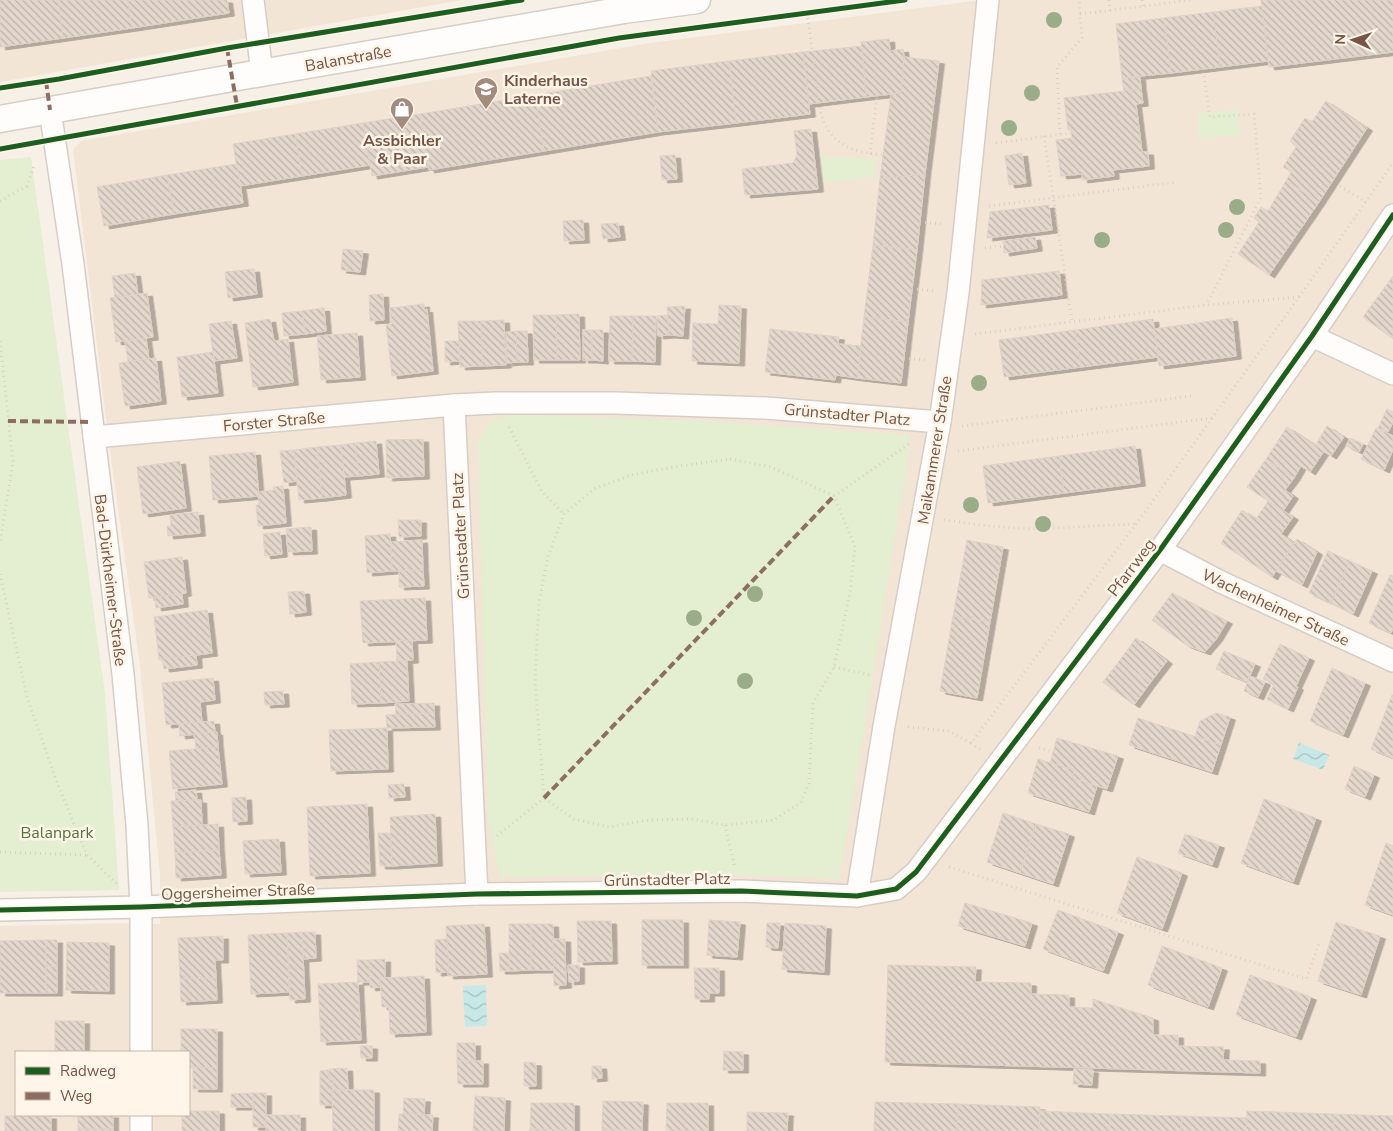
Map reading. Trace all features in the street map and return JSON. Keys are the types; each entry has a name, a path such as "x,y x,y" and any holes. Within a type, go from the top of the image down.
{"street":[{"path":"253,0 262,73"},
{"name":"Balanstraße","path":"0,119 262,73 623,5 697,0"},
{"name":"Maikammerer Straße","path":"857,896 884,726 940,426 952,336 988,0"},
{"name":"Bad-Dürkheimer-Straße","path":"50,110 73,264 123,674 137,825 141,907 141,1051"},
{"name":"Pfarrweg","path":"857,896 896,889 916,872 1160,550 1312,336 1393,215"},
{"path":"1312,336 1393,374"},
{"name":"Grünstadter Platz","path":"857,896 740,891 476,894 454,405 616,403 766,408 940,426"},
{"name":"Forster Straße","path":"94,437 454,405"},
{"name":"Wachenheimer Straße","path":"1160,550 1221,582 1393,661"},
{"name":"Oggersheimer Straße","path":"0,910 141,907 476,894"},
{"path":"141,1116 141,1131"}],"path":[{"path":"1060,134 1057,67 1082,38 1079,0"},
{"path":"1109,0 1110,11"},
{"path":"1142,0 1143,6"},
{"path":"1080,14 1193,0"},
{"path":"807,13 821,113 827,130 838,142 851,149 862,153 883,155"},
{"path":"1204,76 1210,117 1254,114 1261,198 1207,305"},
{"path":"870,154 877,96"},
{"path":"973,146 1071,133"},
{"path":"1044,136 1072,322"},
{"path":"0,201 27,186 36,160"},
{"path":"884,726 950,731 971,743 1136,524 1393,163"},
{"path":"966,208 1177,182"},
{"path":"1340,186 1366,202"},
{"path":"1003,246 1036,243"},
{"path":"952,336 1207,305 1299,297"},
{"path":"0,341 13,463 0,542"},
{"path":"834,496 940,426 1192,396"},
{"path":"496,403 542,492 564,514"},
{"path":"935,454 1212,418"},
{"path":"730,459 771,467 834,496 855,547 850,592 834,667 813,703 809,783 801,802 774,820 725,824 691,819 650,820 609,827 574,820 544,798 535,681 539,602 548,556 564,514 594,489 631,476 679,466 730,459"},
{"path":"924,517 988,526 1030,529 1136,524"},
{"path":"0,574 27,697 56,780 87,856 141,907"},
{"path":"834,667 893,680"},
{"path":"474,853 544,798"},
{"path":"725,824 740,891"},
{"path":"0,852 87,856"},
{"path":"954,869 1306,979 1320,941"}],"shaded area":[{"path":"0,0 462,0 0,82"},
{"path":"981,0 1393,0 1393,1131 0,1131 0,926 160,924 160,876 140,666 110,451 73,150 81,141 650,43"}],"green space":[{"path":"1238,110 1240,135 1199,138 1197,113"},
{"path":"821,156 877,159 875,176 824,183"},
{"name":"Balanpark","path":"31,157 105,694 119,890 0,892 0,160"},
{"path":"514,415 701,421 909,435 909,451 839,879 730,874 500,877 488,821 478,440 493,420"}],"water":[{"path":"1299,743 1329,755 1323,770 1293,759"},
{"path":"486,985 487,1026 465,1027 463,986"}],"building":[{"path":"0,0 58,0 63,38 0,47"},
{"path":"58,0 128,0 132,28 63,38"},
{"path":"128,0 227,0 229,13 132,28"},
{"path":"1261,0 1393,0 1393,52 1269,67"},
{"path":"1262,6 1268,61 1220,67 1213,12"},
{"path":"1213,12 1220,67 1171,73 1164,18"},
{"path":"1164,18 1171,73 1122,78 1116,24"},
{"path":"889,39 890,51 903,49 901,93 866,97 861,42"},
{"path":"862,46 866,97 809,104 803,52"},
{"path":"803,52 810,114 736,123 729,61"},
{"path":"904,57 939,61 925,174 880,179 891,94 901,93"},
{"path":"729,61 736,123 658,132 651,71"},
{"path":"651,76 658,132 544,151 535,95"},
{"path":"1140,77 1141,89 1124,91 1122,78"},
{"path":"1141,89 1143,103 1136,104 1142,152 1148,152 1149,166 1113,170 1114,176 1082,180 1082,174 1061,176 1056,140 1072,138 1071,130 1068,130 1064,98"},
{"path":"535,95 544,151 429,170 420,114"},
{"path":"1326,101 1367,128 1319,202 1286,181 1291,172 1283,167 1296,147 1290,141 1305,118 1312,122"},
{"path":"420,114 428,167 372,176 363,123"},
{"path":"363,123 370,165 302,176 295,134"},
{"path":"811,129 818,189 745,195 742,169 793,163 797,155 794,131"},
{"path":"295,134 302,176 240,186 233,144"},
{"path":"1022,153 1026,183 1009,185 1005,156"},
{"path":"675,155 677,179 662,180 660,156"},
{"path":"237,164 243,203 174,214 167,175"},
{"path":"925,174 917,250 873,245 880,179"},
{"path":"167,175 174,214 104,226 97,187"},
{"path":"1286,181 1319,202 1269,275 1238,254 1259,222 1254,218 1261,207 1268,211"},
{"path":"1049,205 1052,230 987,238 990,212"},
{"path":"583,220 584,240 564,241 563,221"},
{"path":"618,223 620,237 603,239 601,224"},
{"path":"1035,237 1037,248 1004,253 1003,241"},
{"path":"873,245 917,250 908,322 864,317"},
{"path":"343,249 363,251 360,272 341,270"},
{"path":"254,269 257,294 228,298 225,272"},
{"path":"1059,271 1062,295 981,305 982,280"},
{"path":"135,273 138,295 115,298 112,276"},
{"path":"1393,276 1393,339 1363,317"},
{"path":"147,293 153,337 116,342 110,298"},
{"path":"383,294 384,320 370,321 369,295"},
{"path":"424,304 424,310 427,309 433,371 392,376 386,325 392,324 390,308"},
{"path":"719,305 741,306 739,363 692,361 693,323 718,324"},
{"path":"685,306 683,336 669,335 667,307"},
{"path":"324,308 326,331 305,334 302,311"},
{"path":"302,311 305,334 284,336 282,313"},
{"path":"579,314 580,360 557,360 556,315"},
{"path":"533,315 556,315 557,360 534,360"},
{"path":"667,315 669,335 658,336 657,316"},
{"path":"610,316 633,316 632,361 609,361"},
{"path":"633,316 656,316 655,362 632,361"},
{"path":"864,317 908,322 901,383 857,378"},
{"path":"1232,318 1236,356 1159,366 1154,329"},
{"path":"270,319 274,341 288,339 293,382 253,387 245,323"},
{"path":"1153,319 1158,357 1081,367 1075,330"},
{"path":"504,320 506,365 482,366 481,321"},
{"path":"231,321 237,358 214,361 209,324"},
{"path":"458,321 481,321 482,366 460,367"},
{"path":"770,329 839,337 838,344 861,346 857,378 836,375 835,380 765,372"},
{"path":"583,330 592,330 592,360 583,360"},
{"path":"592,330 603,330 603,361 592,360"},
{"path":"1075,330 1081,367 1004,377 999,340"},
{"path":"516,331 527,331 528,362 517,362"},
{"path":"516,331 517,362 507,363 506,332"},
{"path":"357,333 360,377 321,380 317,336"},
{"path":"146,338 149,359 128,362 125,341"},
{"path":"445,341 459,341 459,361 445,362"},
{"path":"213,352 218,393 182,397 177,357"},
{"path":"156,358 161,401 125,406 119,363"},
{"path":"1387,409 1393,412 1393,422 1388,432 1378,428"},
{"path":"1327,426 1344,437 1331,456 1315,446"},
{"path":"1287,427 1324,451 1310,472 1301,466 1294,478 1266,459"},
{"path":"1376,428 1393,436 1393,450 1384,470 1361,459"},
{"path":"1350,438 1363,444 1359,452 1346,446"},
{"path":"423,439 424,476 387,478 386,440"},
{"path":"376,441 379,474 359,476 355,443"},
{"path":"355,443 359,476 344,477 341,445"},
{"path":"341,445 346,495 322,498 317,447"},
{"path":"1135,446 1140,483 1064,493 1059,456"},
{"path":"317,447 322,498 299,500 294,450"},
{"path":"294,450 297,481 284,483 280,451"},
{"path":"255,452 259,496 213,500 209,456"},
{"path":"1059,456 1064,493 988,503 983,466"},
{"path":"1266,459 1294,478 1285,490 1293,496 1283,511 1247,487"},
{"path":"180,461 186,508 143,514 137,467"},
{"path":"283,486 286,523 258,526 256,505 259,505 258,492 274,490 273,487"},
{"path":"1268,501 1293,517 1281,534 1294,543 1272,577 1221,543 1242,510 1256,519"},
{"path":"198,512 200,533 168,536 167,526 171,526 170,515"},
{"path":"398,520 421,520 421,536 399,537"},
{"path":"311,527 312,551 288,552 286,529"},
{"path":"280,532 282,554 265,556 263,534"},
{"path":"390,534 392,571 367,573 365,536"},
{"path":"1297,539 1317,552 1302,585 1276,571"},
{"path":"422,540 423,570 392,571 391,542"},
{"path":"967,540 1003,547 990,622 953,616"},
{"path":"1328,551 1350,561 1331,603 1309,593"},
{"path":"182,557 186,593 149,598 144,562"},
{"path":"1350,561 1372,571 1353,614 1331,603"},
{"path":"423,570 424,586 399,587 399,571"},
{"path":"1390,575 1393,576 1393,628 1391,633 1369,623"},
{"path":"304,591 306,612 290,614 288,592"},
{"path":"1172,593 1227,621 1217,638 1205,652 1186,645 1152,620"},
{"path":"182,594 183,604 156,608 155,597"},
{"path":"425,598 427,640 363,643 360,601"},
{"path":"207,610 212,653 159,660 154,617"},
{"path":"953,616 990,622 977,698 940,691"},
{"path":"1136,638 1167,661 1150,683 1120,660"},
{"path":"412,640 413,660 397,661 396,641"},
{"path":"1280,644 1309,658 1288,709 1267,699 1274,684 1263,679"},
{"path":"1224,651 1255,664 1247,682 1216,669"},
{"path":"196,655 197,665 164,669 162,659"},
{"path":"1120,660 1150,683 1134,705 1103,682"},
{"path":"407,661 409,701 381,703 379,662"},
{"path":"379,662 381,703 352,704 350,664"},
{"path":"1332,668 1365,683 1343,735 1310,721"},
{"path":"1250,676 1265,682 1258,697 1244,691"},
{"path":"213,678 215,700 200,702 202,722 166,725 162,683"},
{"path":"283,691 284,704 265,705 264,692"},
{"path":"1393,695 1393,758 1371,749"},
{"path":"434,703 434,713 396,715 395,704"},
{"path":"434,713 435,727 387,728 386,715"},
{"path":"1216,713 1230,717 1221,745 1195,736 1200,721"},
{"path":"1138,718 1221,745 1212,772 1129,745"},
{"path":"214,721 215,732 180,736 179,724"},
{"path":"387,728 388,769 331,771 329,730"},
{"path":"217,732 218,747 196,749 194,734"},
{"path":"1057,738 1118,756 1107,789 1072,778 1074,770 1050,763"},
{"path":"218,747 222,784 173,789 169,751"},
{"path":"1038,759 1074,770 1072,778 1097,786 1089,812 1028,793"},
{"path":"1354,766 1374,775 1365,797 1345,789"},
{"path":"404,784 405,797 389,798 388,785"},
{"path":"196,790 197,800 176,801 175,792"},
{"path":"246,797 247,821 233,822 232,798"},
{"path":"1264,799 1316,818 1293,882 1241,863"},
{"path":"201,800 202,825 173,827 171,801"},
{"path":"367,804 370,873 310,876 307,807"},
{"path":"1003,813 1036,824 1020,873 987,862"},
{"path":"435,814 437,863 392,866 390,817"},
{"path":"218,824 219,850 175,853 173,827"},
{"path":"1036,824 1069,834 1053,884 1020,873"},
{"path":"378,833 390,833 392,866 380,866"},
{"path":"1185,834 1219,845 1212,865 1178,853"},
{"path":"279,839 281,872 245,874 243,841"},
{"path":"1386,843 1393,846 1393,915 1365,905"},
{"path":"219,850 221,875 176,878 175,853"},
{"path":"1137,857 1182,873 1162,929 1117,913"},
{"path":"965,903 1032,923 1025,946 958,926"},
{"path":"1058,910 1118,932 1103,971 1043,949"},
{"path":"642,920 683,920 683,965 642,965"},
{"path":"709,920 740,922 737,957 707,955"},
{"path":"577,921 611,921 612,961 578,962"},
{"path":"1336,922 1380,936 1361,995 1318,981"},
{"path":"767,923 780,923 778,948 766,947"},
{"path":"785,923 826,926 824,972 782,969"},
{"path":"484,924 487,974 448,976 446,926"},
{"path":"509,924 531,924 531,970 509,971"},
{"path":"531,924 553,924 554,970 531,970"},
{"path":"302,932 315,932 316,958 303,959"},
{"path":"302,932 305,999 290,1000 287,933"},
{"path":"287,933 289,992 251,994 248,935"},
{"path":"223,936 223,960 215,960 216,978 180,979 178,938"},
{"path":"447,939 449,972 436,973 435,940"},
{"path":"553,939 565,939 566,985 554,986"},
{"path":"46,940 46,993 0,993 0,941"},
{"path":"46,940 57,940 57,967 46,966"},
{"path":"67,942 109,943 109,991 66,990"},
{"path":"1162,946 1222,968 1208,1007 1148,985"},
{"path":"499,953 510,953 509,971 500,971"},
{"path":"385,959 385,978 380,978 381,987 370,988 369,960"},
{"path":"357,960 369,960 370,982 358,982"},
{"path":"568,965 579,965 579,981 569,982"},
{"path":"888,965 976,967 975,982 1031,983 1031,994 1069,995 1069,1007 1093,1008 1093,999 1153,1018 1153,1035 1178,1035 1178,1046 1224,1047 1223,1060 1260,1061 1260,1073 885,1062"},
{"path":"46,966 57,967 57,993 46,993"},
{"path":"694,968 719,968 719,993 709,993 709,999 695,999"},
{"path":"1250,975 1311,997 1296,1037 1236,1015"},
{"path":"424,976 426,1032 390,1034 389,1007 382,1007 380,978"},
{"path":"216,978 217,1000 181,1002 180,979"},
{"path":"358,982 361,1040 321,1042 318,984"},
{"path":"55,1021 84,1021 84,1051 55,1051"},
{"path":"181,1029 217,1029 217,1068 190,1068 190,1051 181,1051"},
{"path":"457,1043 475,1043 475,1061 457,1061"},
{"path":"360,1046 372,1046 372,1058 361,1058"},
{"path":"724,1051 743,1052 743,1070 723,1070"},
{"path":"457,1061 483,1061 483,1084 458,1084"},
{"path":"524,1062 536,1063 536,1086 524,1086"},
{"path":"592,1066 601,1066 602,1078 592,1079"},
{"path":"193,1067 217,1068 217,1089 193,1089"},
{"path":"347,1068 348,1090 332,1090 333,1080 329,1080 329,1069"},
{"path":"1074,1069 1093,1070 1092,1085 1073,1084"},
{"path":"328,1070 329,1080 333,1080 332,1105 320,1105 320,1071"},
{"path":"332,1090 374,1090 374,1131 333,1131"},
{"path":"253,1093 253,1107 231,1107 231,1094"},
{"path":"253,1093 266,1093 266,1127 253,1127"},
{"path":"475,1096 505,1098 504,1131 473,1131"},
{"path":"404,1098 425,1099 424,1115 403,1114"},
{"path":"603,1101 643,1102 642,1130 602,1129"},
{"path":"875,1102 958,1104 957,1131 874,1131"},
{"path":"531,1103 574,1103 574,1130 530,1129"},
{"path":"667,1103 708,1103 708,1131 666,1130"},
{"path":"958,1104 1040,1107 1039,1131 957,1131"},
{"path":"190,1111 219,1111 219,1131 182,1131 182,1116 190,1116"},
{"path":"1040,1111 1110,1114 1110,1131 1039,1131"},
{"path":"1247,1111 1334,1114 1334,1131 1246,1131"},
{"path":"747,1112 788,1113 787,1131 747,1131"},
{"path":"399,1114 433,1115 432,1131 398,1131"},
{"path":"1110,1114 1182,1116 1181,1131 1110,1131"},
{"path":"1334,1114 1393,1116 1393,1131 1334,1131"},
{"path":"266,1115 300,1115 300,1131 266,1131"},
{"path":"5,1116 51,1116 51,1131 5,1131"},
{"path":"78,1116 113,1116 113,1129 78,1129"},
{"path":"1182,1116 1247,1118 1246,1131 1181,1131"},
{"path":"78,1129 113,1129 113,1131 78,1131"},
{"path":"530,1129 574,1130 574,1131 530,1131"},
{"path":"602,1129 642,1130 642,1131 602,1131"}],"marked path":[{"path":"227,48 237,106"},
{"path":"46,81 50,110"},
{"path":"8,421 92,422"},
{"path":"544,798 834,496"}],"cycle path":[{"path":"0,88 227,48 522,0"},
{"path":"0,149 619,38 905,0"},
{"path":"0,910 141,907 477,894 741,891 857,896 896,889 916,872 1160,550 1312,336 1393,215"}],"place":[{"name":"Kinderhaus Laterne","path":"486,110"},
{"name":"Assbichler & Paar","path":"402,130"}]}
